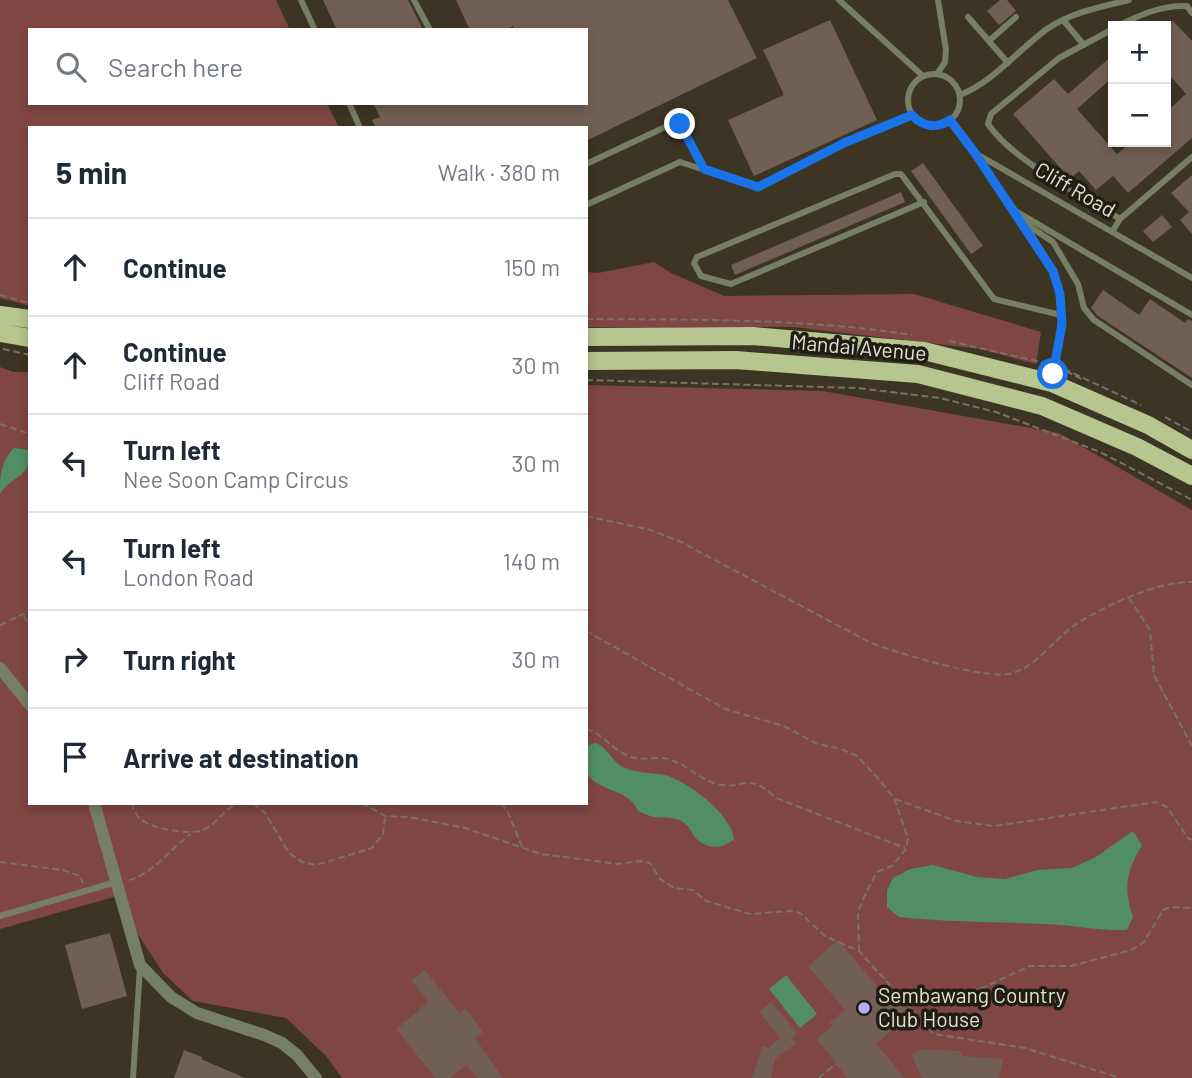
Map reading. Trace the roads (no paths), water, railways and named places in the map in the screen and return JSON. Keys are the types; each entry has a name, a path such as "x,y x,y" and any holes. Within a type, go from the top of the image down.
{"main road":[{"path":"0,314 28,319"},
{"path":"0,334 28,338"},
{"name":"Mandai Avenue","path":"588,337 753,336 924,351 1052,383 1147,425 1192,450"},
{"name":"Mandai Avenue","path":"588,361 736,360 918,374 1042,406 1137,447 1192,477"}],"street":[{"path":"0,668 28,703"},
{"path":"95,805 140,965 171,997 197,1013 282,1043 297,1055 316,1078"}],"lane":[{"path":"301,0 314,28"},
{"path":"414,0 429,28"},
{"path":"839,0 923,76"},
{"path":"937,74 945,62 946,50 938,0"},
{"path":"960,95 979,88 1047,29 1063,20 1076,13 1129,0"},
{"path":"1128,21 1143,13 1179,6 1187,6 1192,13"},
{"path":"968,17 1008,62"},
{"path":"989,41 1016,17"},
{"path":"1063,20 1084,44"},
{"path":"1108,32 1059,58 991,114 988,124 1024,158 1120,219"},
{"path":"937,74 952,81 960,95 956,113 950,120 934,126 918,121 912,115 908,107 909,91 923,76 937,74"},
{"path":"350,105 359,126"},
{"path":"588,204 680,162 758,187 844,143 912,115"},
{"name":"Cliff Road","path":"950,120 975,153 1192,278"},
{"path":"588,163 676,122 682,126 704,169"},
{"path":"975,153 1053,271 1060,294 1061,315 1052,383"},
{"path":"1112,232 1120,219 1192,157"},
{"path":"924,202 731,284 701,276 694,263 697,257 895,174 901,174 924,202 994,299 1061,315"},
{"path":"1012,209 1192,316"},
{"path":"1020,221 1053,242 1077,284 1084,308 1094,320 1192,385"},
{"path":"0,916 116,881"},
{"path":"132,1078 140,965"}],"place":[{"name":"Sembawang Country Club House","path":"864,1008"}]}
